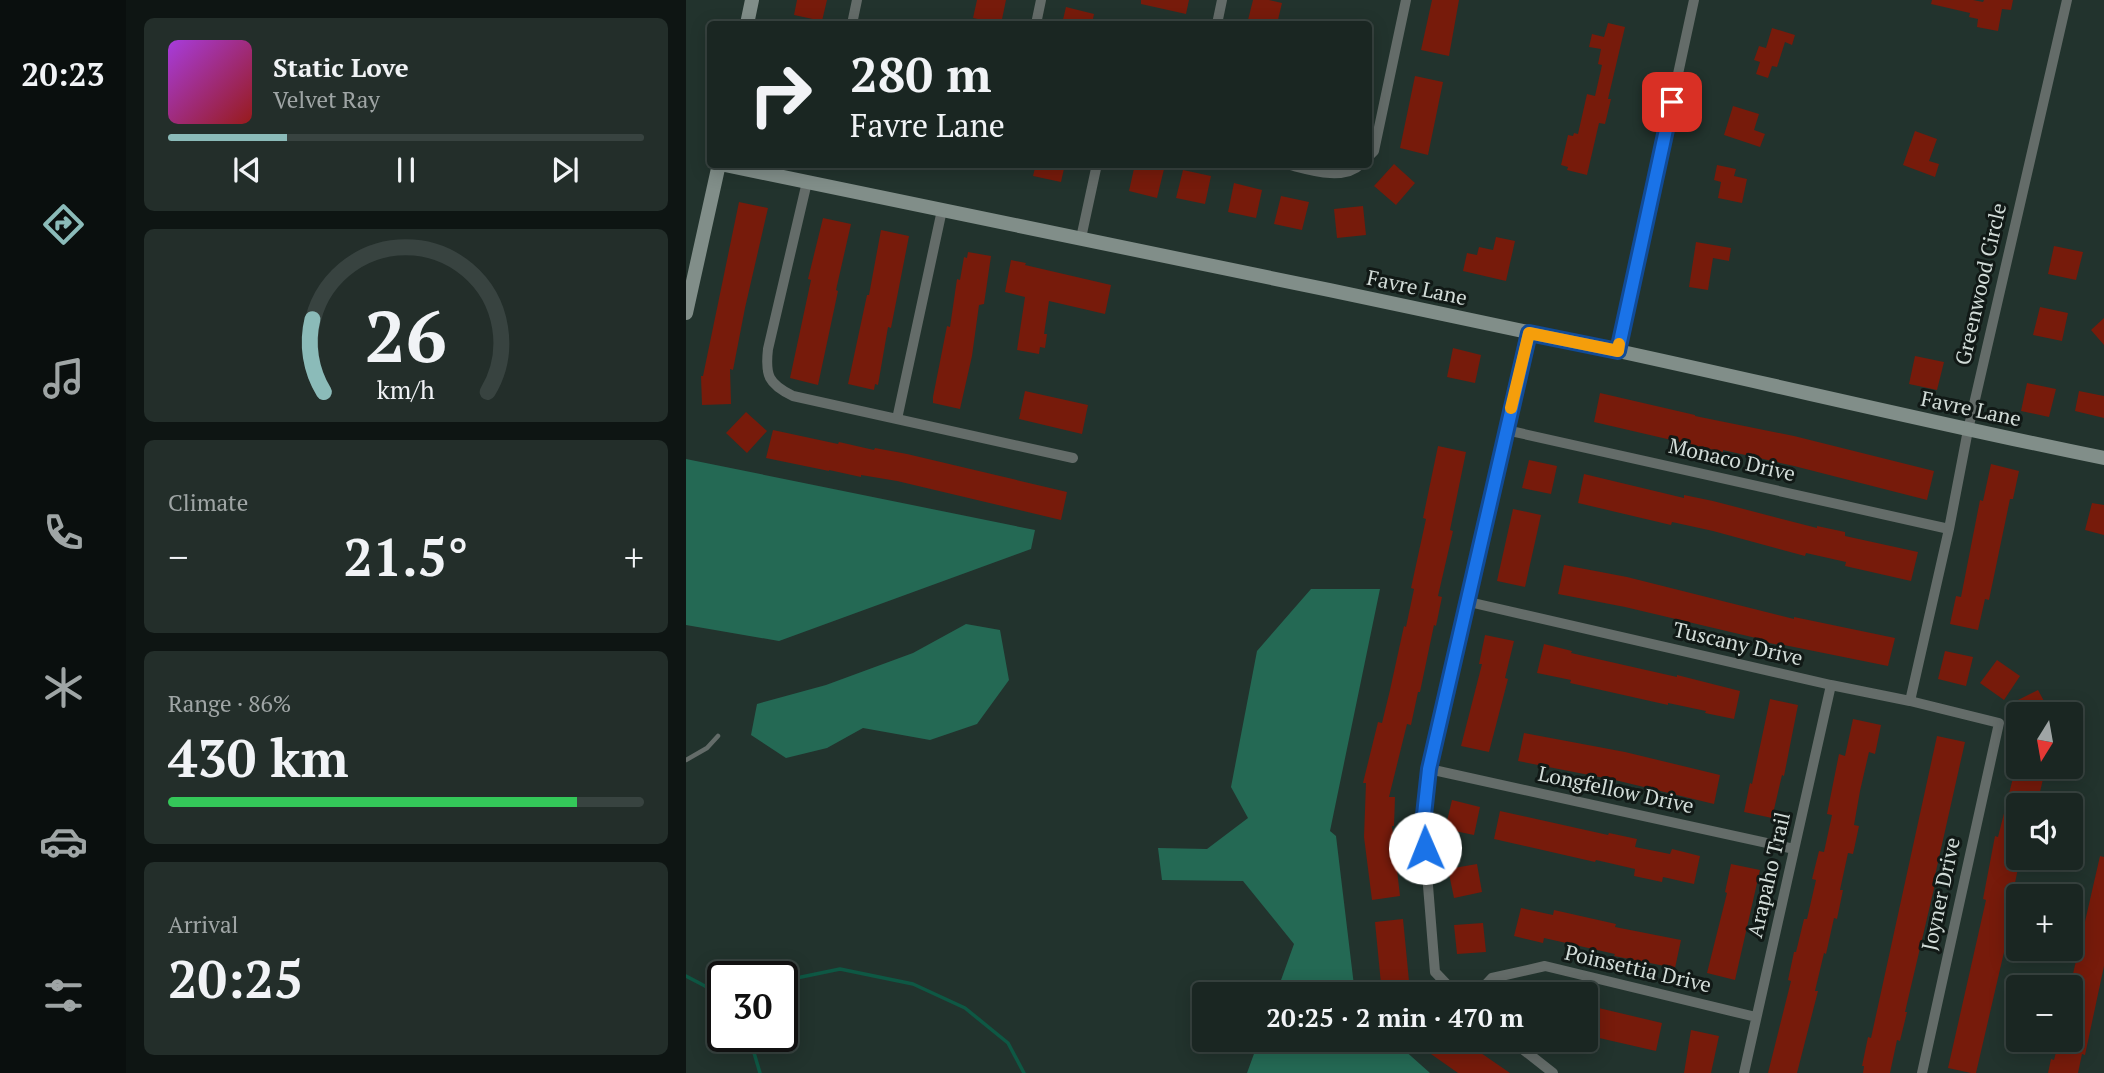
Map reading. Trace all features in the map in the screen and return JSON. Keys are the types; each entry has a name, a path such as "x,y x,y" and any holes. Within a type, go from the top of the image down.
{"street":[{"path":"748,21 752,0"},
{"path":"853,21 857,0"},
{"path":"1037,21 1041,0"},
{"path":"1218,21 1222,0"},
{"path":"1372,153 1406,0"},
{"path":"1618,351 1694,0"},
{"name":"Greenwood Circle","path":"1910,701 1949,529 1968,430 2067,0"},
{"path":"686,313 719,168"},
{"name":"Favre Lane","path":"739,168 1618,351 2104,458"},
{"path":"1081,238 1096,168"},
{"path":"1302,168 1331,175 1356,168"},
{"path":"807,182 768,349 769,379 780,390 793,396 1073,458"},
{"path":"897,419 942,209"},
{"path":"1445,982 1435,972 1423,824 1429,769 1529,333"},
{"name":"Monaco Drive","path":"1506,430 1949,529"},
{"name":"Tuscany Drive","path":"1469,602 1999,723"},
{"name":"Arapaho Trail","path":"1744,1073 1831,685"},
{"name":"Joyner Drive","path":"1922,1073 1999,723"},
{"name":"Longfellow Drive","path":"1429,769 1794,849"},
{"name":"Poinsettia Drive","path":"1488,982 1492,978 1545,966 1756,1017"},
{"path":"1526,1052 1553,1073"}],"lane":[{"path":"686,760 707,748 718,736"}],"green space":[{"path":"686,459 1035,530 1031,549 779,641 686,625"},
{"path":"1311,589 1380,589 1330,831 1336,836 1354,982 1280,982 1294,944 1243,881 1162,880 1158,848 1207,849 1248,818 1231,787 1257,651"},
{"path":"966,624 1000,630 1009,680 977,724 930,740 863,728 827,748 786,758 751,735 757,704 826,685 913,653"},
{"path":"1255,1052 1406,1052 1430,1073 1247,1073"}],"building":[{"path":"797,0 827,0 822,21 794,15"},
{"path":"977,0 1006,0 1002,21 973,18"},
{"path":"1141,0 1189,0 1186,14 1141,4"},
{"path":"1253,0 1282,3 1278,21 1248,21"},
{"path":"1432,0 1459,0 1449,56 1421,50"},
{"path":"1932,0 2013,0 2011,10 2002,9 1998,31 1977,27 1978,19 1969,17 1970,13 1931,4"},
{"path":"1066,7 1094,14 1093,21 1063,21"},
{"path":"1608,23 1625,27 1608,99 1611,99 1605,124 1599,123 1587,175 1567,170 1568,167 1561,165 1568,135 1578,134 1587,94 1595,96 1602,65 1598,64 1601,49 1589,47 1592,34 1604,37"},
{"path":"1772,28 1795,35 1792,45 1785,42 1777,67 1772,66 1768,78 1756,74 1760,62 1754,60 1759,46 1766,48"},
{"path":"1415,76 1443,82 1428,155 1400,148"},
{"path":"1733,106 1759,114 1754,130 1765,134 1760,147 1724,135"},
{"path":"1915,131 1937,139 1929,161 1939,164 1935,177 1903,165"},
{"path":"1394,164 1415,183 1396,205 1374,186"},
{"path":"1717,165 1736,169 1734,176 1747,179 1742,203 1718,198 1721,182 1714,180"},
{"path":"1035,168 1064,168 1061,182 1033,176"},
{"path":"1134,168 1164,169 1157,198 1129,191"},
{"path":"1183,170 1211,176 1205,204 1176,198"},
{"path":"1234,183 1262,190 1256,218 1228,212"},
{"path":"1281,196 1309,202 1302,230 1274,224"},
{"path":"739,202 768,208 733,370 730,369 731,404 702,405 701,376"},
{"path":"1363,206 1366,235 1337,238 1334,209"},
{"path":"823,218 851,224 818,385 790,378 811,280 808,279"},
{"path":"881,230 909,236 891,328 888,327 878,385 875,384 874,390 848,384"},
{"path":"1496,237 1515,241 1506,281 1463,271 1467,253 1477,255 1479,247 1493,250"},
{"path":"1696,242 1731,248 1729,261 1713,258 1708,290 1689,287"},
{"path":"2054,246 2083,252 2076,280 2048,274"},
{"path":"968,252 991,256 984,304 979,305 972,356 960,409 933,403 933,397 947,326 950,327 957,279 960,280 964,257 967,258"},
{"path":"1011,260 1111,285 1105,314 1049,301 1044,334 1047,334 1045,348 1040,347 1039,354 1017,350 1025,297 1005,292"},
{"path":"2040,307 2068,313 2062,341 2033,335"},
{"path":"2104,318 2104,345 2091,330"},
{"path":"1453,348 1481,355 1475,383 1447,377"},
{"path":"1915,356 1944,362 1937,390 1909,384"},
{"path":"2027,383 2056,389 2049,417 2021,411"},
{"path":"1025,391 1088,405 1082,434 1019,419"},
{"path":"2079,391 2104,396 2104,418 2075,411"},
{"path":"1600,393 1794,436 1934,471 1927,500 1794,466 1594,422"},
{"path":"746,412 767,431 747,453 726,433"},
{"path":"773,430 838,444 839,442 907,454 1067,492 1061,520 897,481 861,477 766,458"},
{"path":"1438,446 1466,452 1450,530 1453,531 1438,596 1442,597 1436,626 1434,625 1420,692 1411,725 1407,724 1389,797 1395,797 1392,826 1400,896 1372,900 1364,837 1366,783 1363,783 1378,722 1382,723 1404,626 1406,627 1414,589 1411,588 1426,519 1423,518"},
{"path":"1529,460 1557,466 1551,494 1522,488"},
{"path":"1991,464 2019,471 2013,499 2010,499 1989,600 1985,599 1978,630 1950,624 1956,596 1961,597 1980,500 1983,501"},
{"path":"1584,474 1684,498 1684,495 1713,501 1918,552 1911,581 1845,566 1846,562 1806,553 1805,556 1713,531 1672,522 1671,525 1578,503"},
{"path":"2092,503 2104,505 2104,535 2085,530"},
{"path":"1513,509 1541,515 1525,587 1497,581"},
{"path":"1564,565 1627,577 1794,619 1895,638 1888,666 1755,640 1756,638 1625,607 1558,594"},
{"path":"1485,635 1514,641 1505,678 1508,679 1489,752 1461,746 1482,664 1479,664"},
{"path":"1544,644 1572,651 1571,653 1740,691 1734,719 1570,683 1571,680 1537,673"},
{"path":"1945,651 1973,657 1966,686 1938,679"},
{"path":"1997,660 2020,676 2004,700 1980,683"},
{"path":"2038,690 2044,702 2014,702"},
{"path":"1770,699 1798,705 1784,776 1782,775 1772,818 1744,812"},
{"path":"1853,719 1881,725 1875,754 1869,752 1860,791 1854,825 1859,826 1853,854 1848,853 1837,919 1834,918 1826,954 1824,953 1815,991 1818,991 1797,1073 1768,1073 1791,981 1788,980 1794,952 1804,919 1807,919 1816,880 1812,879 1819,851 1824,852 1832,815 1827,814 1839,754 1845,756"},
{"path":"1524,733 1625,752 1720,775 1714,804 1615,780 1518,761"},
{"path":"1937,736 1965,742 1936,880 1907,1012 1900,1041 1897,1040 1890,1073 1863,1073 1868,1037 1871,1038"},
{"path":"2013,779 2043,779 2040,793 2009,793"},
{"path":"1452,800 1480,807 1474,835 1445,829"},
{"path":"2006,805 2006,870 2018,870 2015,884 2006,884 2006,944 1976,1073 1971,1073 1948,1068 1986,900 1983,899 1995,836 1998,837"},
{"path":"1500,811 1637,839 1635,847 1670,854 1672,849 1700,856 1694,884 1663,877 1662,882 1634,876 1635,869 1494,839"},
{"path":"2100,856 2104,857 2104,966 2085,1055 2082,1054 2078,1073 2048,1073 2051,1059 2054,1060 2056,1052 2083,1052 2083,975 2073,975 2076,961 2083,961 2083,930"},
{"path":"1477,864 1482,892 1454,898 1448,869"},
{"path":"1731,864 1760,870 1735,980 1707,973 1727,893 1725,892"},
{"path":"1521,908 1553,915 1554,910 1616,924 1615,927 1681,940 1675,968 1544,938 1543,943 1514,936"},
{"path":"1403,919 1409,981 1381,982 1375,922"},
{"path":"1483,923 1486,952 1457,954 1454,925"},
{"path":"1598,1008 1662,1023 1656,1051 1598,1038"},
{"path":"1691,1030 1719,1036 1711,1073 1684,1073"},
{"path":"1428,1052 1479,1052 1510,1073 1458,1073"}],"waterway":[{"path":"798,978 840,969 913,984 965,1008 1008,1043 1024,1073"},
{"path":"686,976 707,986"},
{"path":"754,1052 760,1073"}],"slow traffic":[{"path":"1511,408 1529,333 1618,351 1619,344"}],"route":[{"path":"1425,848 1423,824 1429,769 1529,333 1618,351 1672,102"}]}
